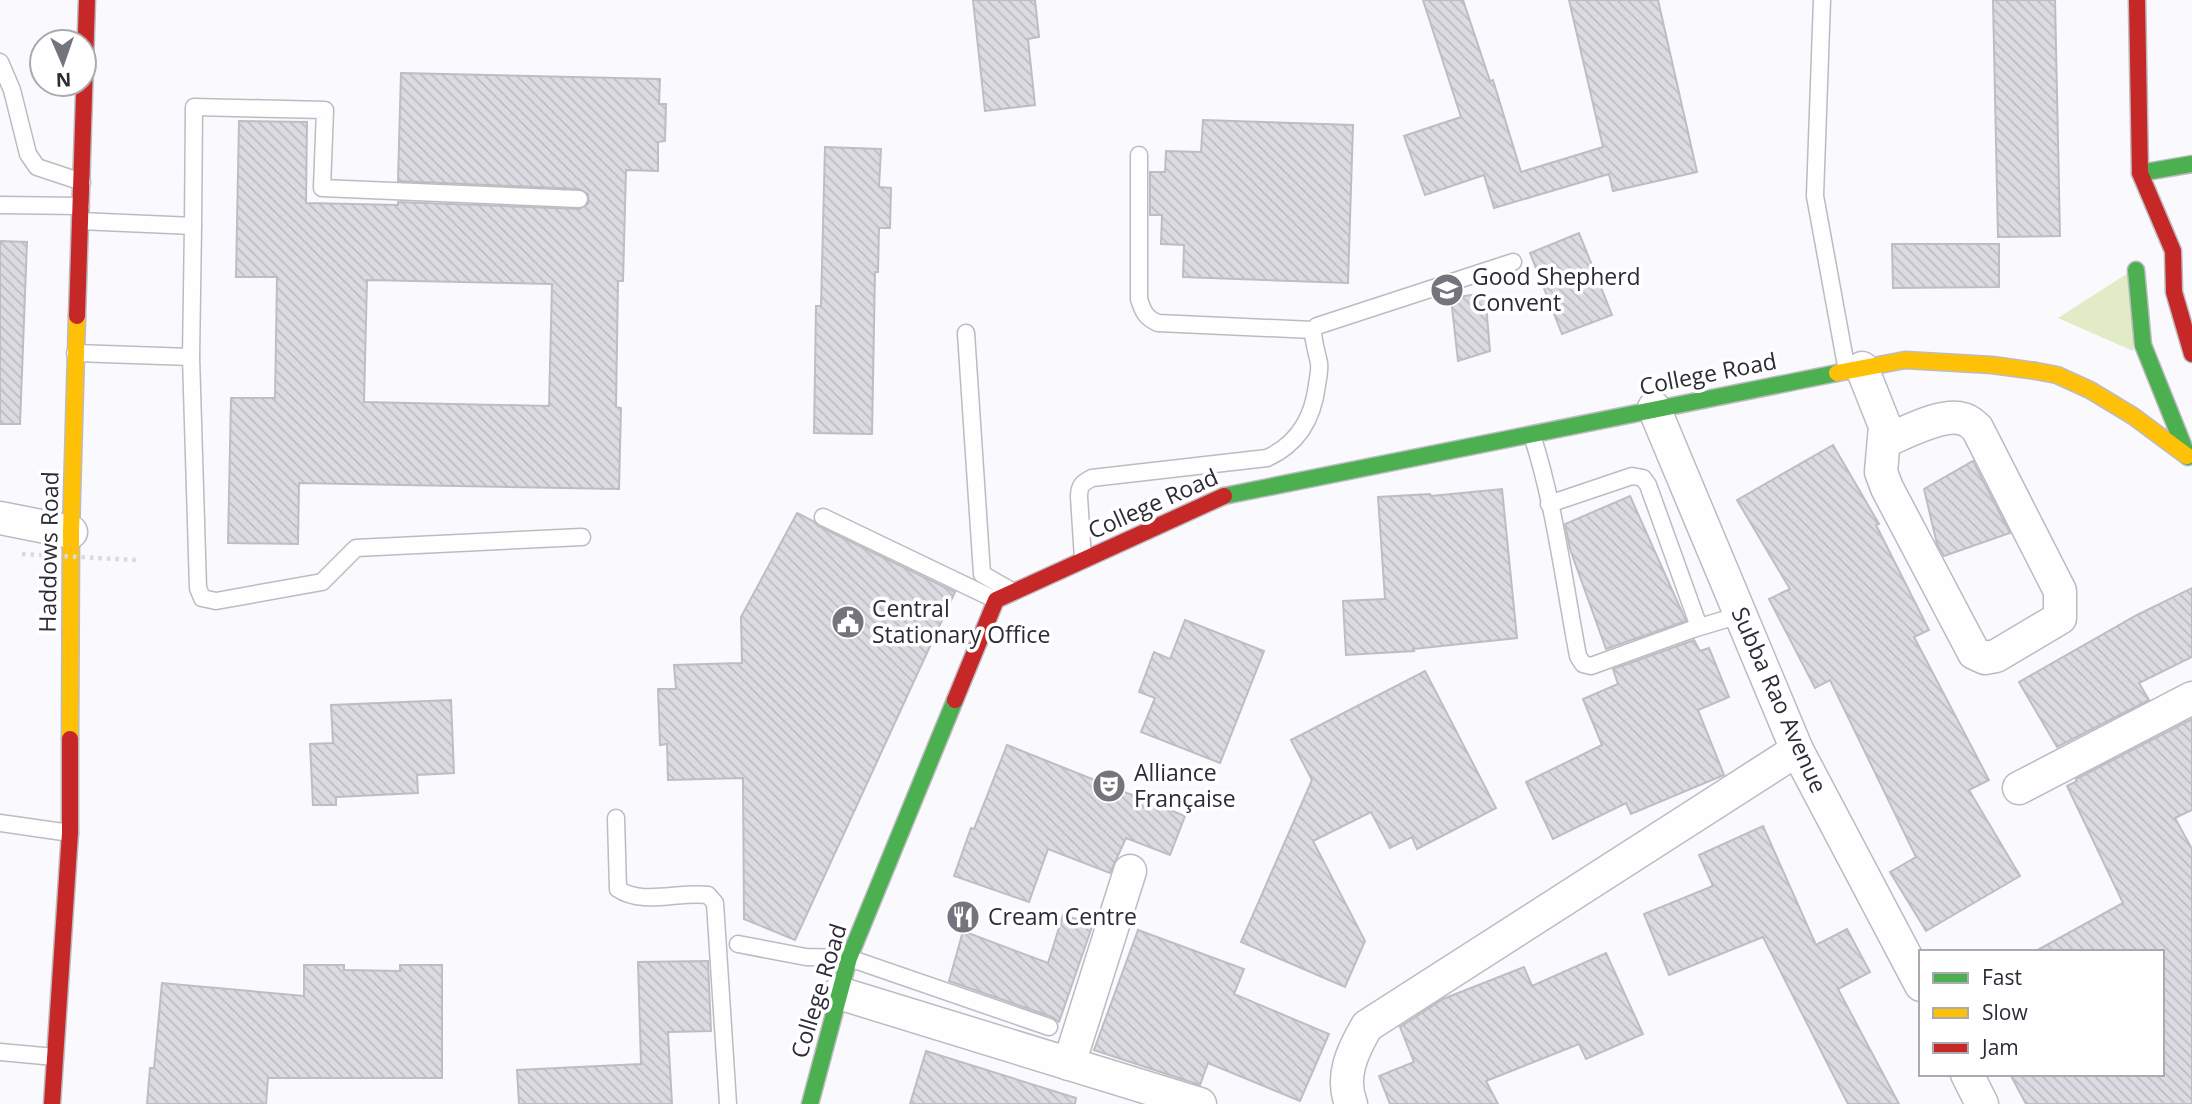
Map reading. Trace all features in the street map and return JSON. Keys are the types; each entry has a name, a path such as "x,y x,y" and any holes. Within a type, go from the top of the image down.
{"main road":[{"name":"Haddows Road","path":"52,1104 70,834 71,532 88,0"},
{"path":"2137,0 2140,173 2160,258 2174,292 2192,354"},
{"path":"2140,173 2192,164"},
{"path":"2160,258 2143,345 2154,387 2190,462"},
{"name":"College Road","path":"810,1104 849,958 996,600 1083,559 1229,494 1905,360 2018,367 2073,381 2115,403 2190,462"},
{"path":"2115,403 2154,387"}],"street":[{"path":"1854,370 1885,426 1881,472 1887,488 1974,653 1985,657 1996,656 2060,618 2060,591 1977,428 1966,419 1953,416 1885,441"},
{"name":"Subba Rao Avenue","path":"1654,408 1797,750 1919,981"},
{"path":"0,518 71,532"},
{"path":"2019,789 2192,698"},
{"path":"1351,1104 1347,1094 1350,1056 1367,1026 1797,750"},
{"path":"1069,1064 1130,871"},
{"path":"839,993 1200,1104"},
{"path":"1968,1076 1983,1104"}],"lane":[{"path":"1822,0 1815,197 1854,370"},
{"path":"0,62 12,90 28,154 37,167 82,182"},
{"path":"579,199 323,188 325,110 194,107 191,357 198,588 202,598 216,601 322,582 356,548 582,537"},
{"path":"1139,155 1139,299 1148,319 1158,323 1313,330 1317,326 1513,261"},
{"path":"0,205 193,226"},
{"path":"1083,559 1079,497 1082,483 1092,478 1267,458 1285,448 1298,436 1310,416 1320,366 1313,330"},
{"path":"966,333 982,574 1014,592"},
{"path":"75,353 191,357"},
{"path":"1532,432 1542,466 1578,656 1583,664 1591,666 1740,615"},
{"path":"1549,504 1632,476 1643,478 1648,485 1698,624 1693,629"},
{"path":"823,517 996,600"},
{"path":"617,818 618,889 635,897 708,895 715,903 728,1104"},
{"path":"0,823 70,834"},
{"path":"738,944 806,957 849,958 1049,1027"},
{"path":"0,1052 55,1057"}],"path":[{"path":"22,554 136,560"}],"green space":[{"path":"2139,266 2133,351 2058,318"}],"building":[{"path":"973,0 1035,0 1039,37 1028,39 1035,105 985,111"},
{"path":"1423,0 1463,0 1490,81 1493,80 1521,172 1603,147 1569,0 1658,0 1697,172 1613,191 1609,174 1494,208 1484,175 1425,195 1404,136 1461,117"},
{"path":"1993,0 2055,0 2060,236 1998,237"},
{"path":"401,73 660,79 659,104 666,104 665,141 658,142 658,171 626,170 623,281 618,281 616,407 621,408 619,489 299,483 298,544 228,543 231,398 275,398 277,277 236,277 239,121 307,122 306,203 398,205 398,202 579,209 588,204 588,194 579,189 398,181","holes":["367,280 552,284 549,406 364,402"]},
{"path":"1203,120 1353,125 1348,283 1183,277 1184,245 1161,244 1162,215 1150,215 1150,172 1165,172 1166,151 1201,152"},
{"path":"825,147 881,149 879,187 891,188 890,228 879,228 878,272 875,272 872,434 814,433 816,306 821,306"},
{"path":"1579,233 1612,315 1562,334 1530,253"},
{"path":"0,241 27,242 20,424 0,424"},
{"path":"1892,244 1999,244 1999,287 1893,288"},
{"path":"1485,293 1490,351 1458,361 1451,298"},
{"path":"1833,445 1879,524 1876,525 1929,630 1914,637 1989,780 1969,790 2020,876 1926,931 1890,872 1916,857 1830,680 1815,688 1769,599 1790,589 1737,500"},
{"path":"1973,461 2010,533 1944,556 1937,544 1924,489"},
{"path":"1502,489 1517,638 1413,649 1414,651 1346,655 1343,601 1385,599 1378,497 1431,496"},
{"path":"1630,496 1686,621 1606,649 1570,549 1565,524"},
{"path":"797,513 818,526 955,592 795,940 744,919 743,778 668,780 667,744 660,745 658,689 676,689 674,665 742,663 741,617"},
{"path":"2192,588 2192,657 2139,683 2149,700 2057,747 2019,682 2137,615"},
{"path":"1185,620 1264,651 1220,763 1141,732 1155,698 1139,692 1154,652 1170,659"},
{"path":"1694,640 1700,651 1709,648 1729,697 1698,710 1724,775 1631,814 1626,803 1553,839 1526,782 1602,745 1583,699 1618,684 1613,669"},
{"path":"1425,671 1496,808 1417,849 1412,837 1390,848 1371,812 1313,841 1365,941 1345,987 1241,942 1312,780 1291,740"},
{"path":"451,700 454,773 417,775 418,793 336,797 336,805 313,805 310,744 333,743 331,705"},
{"path":"2192,719 2192,810 2175,818 2192,849 2192,1104 2026,1104 2011,1076 2164,1076 2164,950 2038,950 2123,903 2067,786 2077,781 2076,779"},
{"path":"1007,745 1185,816 1170,855 1126,838 1110,873 1048,849 1029,902 954,876 971,828 974,829"},
{"path":"1763,826 1816,945 1847,929 1870,972 1838,989 1899,1104 1848,1104 1763,937 1669,975 1644,914 1713,886 1699,855"},
{"path":"1063,915 1093,924 1059,1022 1052,1017 949,981 963,931 1048,963"},
{"path":"1138,930 1244,969 1234,994 1329,1034 1300,1101 1208,1063 1200,1085 1094,1050"},
{"path":"1606,953 1643,1034 1586,1059 1579,1044 1486,1081 1498,1104 1390,1104 1379,1076 1414,1062 1400,1027 1443,999 1524,967 1532,986"},
{"path":"708,961 711,1031 668,1032 672,1104 519,1104 517,1070 641,1064 638,962"},
{"path":"304,965 344,965 344,970 400,971 400,965 442,965 442,1078 268,1078 266,1104 147,1104 150,1068 154,1068 162,983 304,996"},
{"path":"926,1051 1076,1098 1075,1104 910,1104"}],"traffic: fast":[{"path":"2140,173 2192,164"},
{"path":"2136,270 2143,345 2188,457"},
{"path":"1224,496 1837,373"},
{"path":"810,1104 849,958 955,700"}],"traffic: slow":[{"path":"70,739 71,532 77,316"},
{"path":"1837,373 1905,360 1992,365 2057,375 2090,390 2133,416 2187,456"}],"traffic: jam":[{"path":"77,316 87,0"},
{"path":"2137,0 2140,173 2173,251 2174,292 2192,354"},
{"path":"955,700 996,600 1224,496"},
{"path":"52,1104 70,833 70,739"}],"place":[{"name":"Good Shepherd Convent","path":"1447,290"},
{"name":"Central Stationary Office","path":"848,622"},
{"name":"Alliance Française","path":"1109,786"},
{"name":"Cream Centre","path":"963,917"}]}
